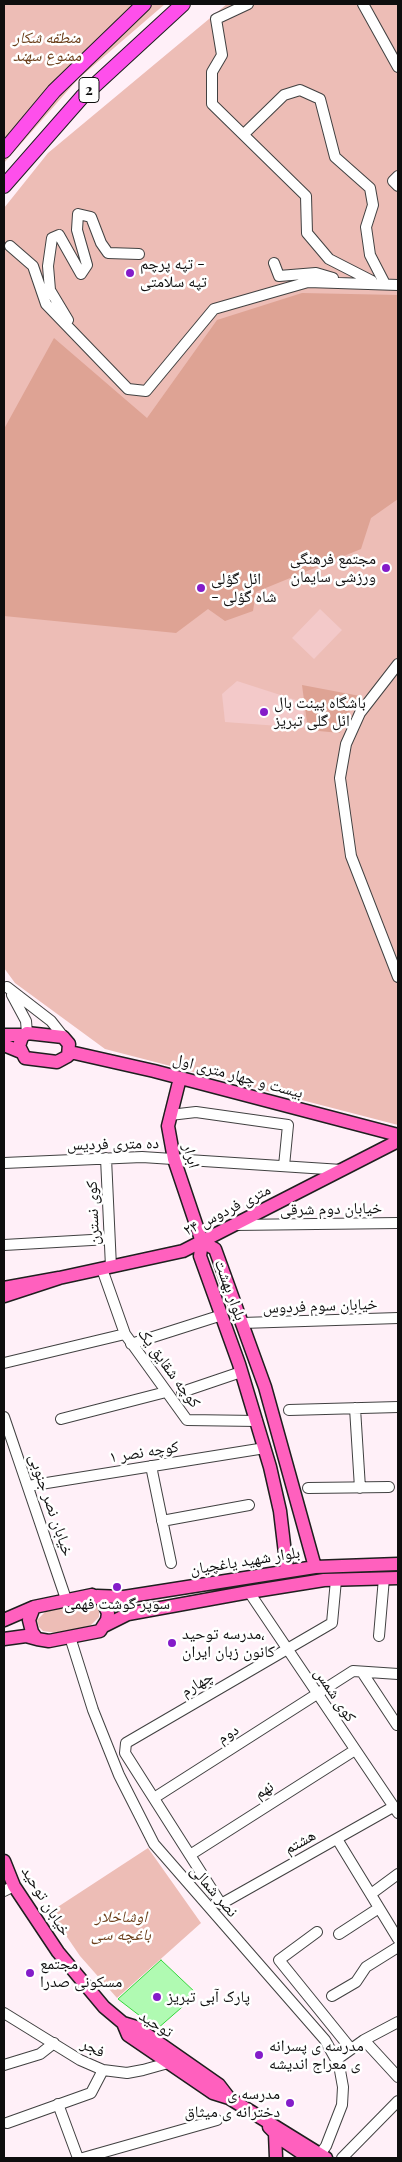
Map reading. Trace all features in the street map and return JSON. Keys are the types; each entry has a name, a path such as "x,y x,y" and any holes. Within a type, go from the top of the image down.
{"highway":[{"name":"2","path":"4,150 54,91 144,4"},
{"name":"2","path":"4,186 82,97 183,4"}],"main road":[{"name":"بیست و چهار متری اول","path":"4,1034 58,1036 68,1046 180,1078 398,1135"},
{"path":"21,1052 18,1046 25,1034"},
{"path":"4,1045 21,1052 30,1059 57,1062 66,1059 68,1046"},
{"name":"ابرار","path":"180,1078 168,1126 174,1159 202,1242"},
{"name":"۲۴ متری فردوس","path":"4,1288 59,1278 183,1250 398,1142"},
{"name":"بلوار بهشت","path":"287,1570 280,1511 265,1448 222,1315 200,1256 202,1242 215,1249 265,1387 315,1567"},
{"name":"۲۴ متری فردوس","path":"4,1296 59,1278"},
{"path":"286,1555 297,1561 308,1555 310,1548"},
{"name":"بلوار شهید یاغچیان","path":"4,1620 34,1608 86,1595 124,1597 287,1570 398,1564"},
{"name":"بلوار شهید یاغچیان","path":"4,1639 26,1636 49,1641 70,1638 93,1633 128,1614 249,1592 336,1580 398,1578"},
{"path":"97,1596 102,1600 108,1613 104,1626"},
{"path":"34,1608 29,1620 29,1626 37,1639"},
{"name":"خیابان توحید","path":"4,1861 9,1889 68,1965 104,2007 122,2023"},
{"name":"توحید","path":"122,2023 136,2027 171,2059 219,2085 229,2098 264,2121 286,2132 315,2155"},
{"name":"توحید","path":"264,2121 275,2133 315,2155"},
{"path":"275,2133 276,2158"}],"street":[{"path":"248,4 216,19 222,55 212,72 212,104 306,196 307,233 329,259 363,278 385,284"},
{"path":"363,4 398,67"},
{"path":"244,134 284,94 300,90 320,99 335,157 370,188 373,205 366,227 370,256 385,284"},
{"path":"398,176 393,181 398,186"},
{"path":"75,332 50,290 48,266 52,238 60,235 82,274 87,265 77,230 78,214 91,217 101,243 108,252 139,254"},
{"path":"10,246 33,266 46,304 128,389 146,392 214,309 308,282 398,285"},
{"path":"274,263 279,276 316,274 354,283"},
{"path":"398,664 360,713 346,744 340,778 351,856 398,977"},
{"path":"5,985 21,1008 26,1021 25,1034"},
{"path":"5,985 51,1022 68,1046"},
{"path":"170,1115 196,1112 288,1124 284,1166"},
{"name":"ده متری فردیس","path":"4,1163 106,1158 174,1159 343,1170"},
{"name":"کوی نسترن","path":"106,1158 109,1239 106,1268"},
{"name":"خیابان دوم شرقی","path":"234,1225 398,1223"},
{"path":"4,1244 109,1239"},
{"name":"کوچه شقایق یک","path":"106,1268 125,1334 187,1420 257,1421"},
{"path":"131,1344 222,1315"},
{"name":"خیابان سوم فردوس","path":"242,1323 398,1318"},
{"path":"4,1363 125,1334"},
{"path":"182,1392 241,1372"},
{"path":"61,1419 166,1392"},
{"path":"289,1410 398,1407"},
{"path":"356,1408 360,1488"},
{"name":"خیابان نصر جنوبی","path":"4,1417 66,1599"},
{"name":"کوچه نصر ۱","path":"28,1486 265,1448"},
{"path":"151,1466 171,1563"},
{"path":"308,1488 389,1487"},
{"path":"162,1521 249,1505"},
{"path":"379,1636 384,1578"},
{"name":"چهارم","path":"154,1798 125,1753 126,1743 332,1624 336,1580"},
{"name":"کوی شمس","path":"249,1592 354,1750 395,1805"},
{"name":"نصر شمالی","path":"70,1638 93,1710 116,1768 154,1844 325,2040 336,2060 343,2087 342,2105 315,2155"},
{"name":"دوم","path":"154,1798 318,1696 352,1672 362,1672"},
{"path":"362,1672 398,1674"},
{"path":"362,1672 397,1725"},
{"name":"نهم","path":"190,1855 354,1750"},
{"path":"154,1798 190,1855"},
{"name":"هشتم","path":"190,1855 221,1904 395,1805"},
{"path":"337,1839 398,1939"},
{"path":"371,1894 398,1874"},
{"path":"339,1934 379,1908"},
{"path":"317,1932 279,1960 351,2050"},
{"path":"332,1996 356,1982 366,1967 398,1947"},
{"name":"فجر","path":"4,2012 80,2060 103,2070 127,2073 171,2059"},
{"path":"336,2060 364,2040 398,2022"},
{"path":"364,2040 398,2078"},
{"path":"4,2066 40,2054 54,2043"},
{"path":"7,2123 91,2093 103,2070"},
{"path":"342,2158 398,2101"},
{"path":"58,2104 78,2158"},
{"path":"83,2158 217,2120"}],"green space":[{"name":"منطقه شکار ممنوع سهند","path":"4,4 165,4 78,79 4,163"},
{"name":"ائل گؤلی - شاه گؤلی","path":"227,4 398,4 398,1125 105,1049 15,983 4,968 4,208 48,153"},
{"path":"85,1602 97,1606 99,1611 99,1617 91,1625 64,1634 43,1631 39,1627 37,1620 48,1609"},
{"name":"اوشاخلار باغچه سی","path":"148,1848 201,1923 117,1998 80,1956 50,1912"}],"shaded area":[{"path":"302,293 398,295 398,499 371,518 361,549 256,592 253,611 225,621 208,609 176,633 4,616 4,429 54,338 147,418 217,320"},
{"path":"320,609 342,630 314,659 292,638"},
{"name":"باشگاه پینت بال ائل گلی تبریز","path":"237,681 302,702 306,728 225,722 222,694"},
{"path":"302,685 360,696 345,718 340,733 308,730"},
{"name":"پارک آبی تبریز","path":"161,1960 197,1994 157,2029 118,1999"}],"place":[{"name":"تپه پرچم - تپه سلامتی","path":"130,273"},
{"name":"مجتمع فرهنگی ورزشی سایمان","path":"386,568"},
{"name":"ائل گؤلی - شاه گؤلی","path":"201,588"},
{"name":"باشگاه پینت بال ائل گلی تبریز","path":"264,712"},
{"name":"سوپر گوشت فهمی","path":"117,1587"},
{"name":"مدرسه توحید، کانون زبان ایران","path":"172,1643"},
{"name":"مجتمع مسکونی صدرا","path":"30,1973"},
{"name":"پارک آبی تبریز","path":"157,1997"},
{"name":"مدرسه ی پسرانه ی معراج اندیشه","path":"259,2055"},
{"name":"مدرسه ی دخترانه ی میثاق","path":"290,2103"}]}
